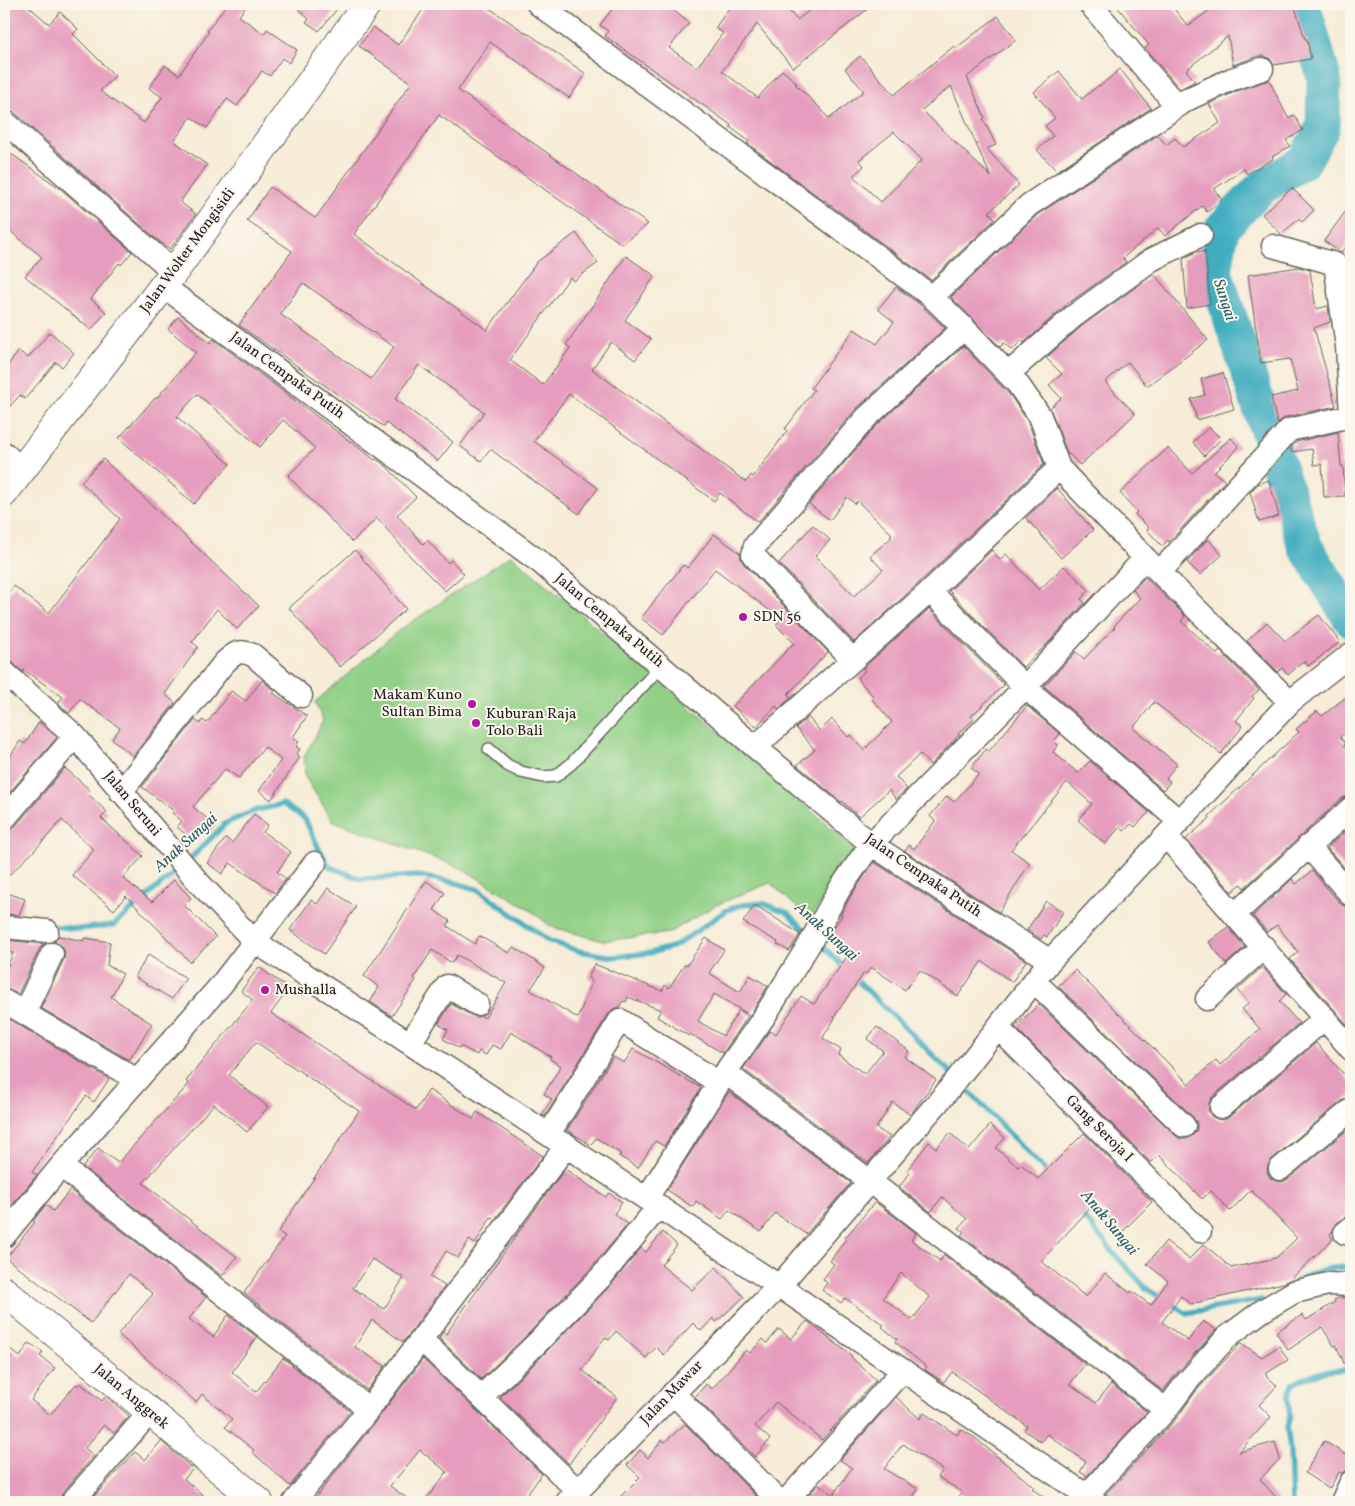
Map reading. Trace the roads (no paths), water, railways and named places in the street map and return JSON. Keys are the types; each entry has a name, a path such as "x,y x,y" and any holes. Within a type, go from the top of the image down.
{"street":[{"name":"Jalan Wolter Mongisidi","path":"4,493 13,461 169,279 367,4"},
{"path":"538,4 932,297 1017,383 1040,416 1059,468 1152,565 1290,702"},
{"path":"1090,4 1177,106"},
{"path":"932,297 1029,205 1188,99 1232,79 1262,69"},
{"name":"Jalan Cempaka Putih","path":"4,121 169,279 541,563 871,844 1050,960"},
{"path":"1008,374 1074,316 1151,260 1201,235"},
{"path":"480,1396 537,1343 602,1276 653,1202 724,1077 814,936 838,890 871,844 1025,687 1256,467 1289,430 1351,415 1349,347 1335,264 1273,246"},
{"path":"853,660 753,555 753,550 866,418 964,328"},
{"path":"755,747 930,591 1059,468"},
{"path":"930,591 1025,687 1173,828 1235,914 1351,1049"},
{"path":"121,792 224,663 235,653 246,652 253,655 301,696"},
{"name":"Jalan Mawar","path":"574,1498 673,1393 779,1286 946,1094 1050,960 1290,702 1347,657"},
{"name":"Jalan Seruni","path":"4,672 75,736 200,884 254,941 779,1286 903,1370 1088,1500"},
{"path":"4,819 75,736"},
{"path":"1235,914 1351,808"},
{"path":"1308,846 1351,895"},
{"path":"4,1236 61,1166 221,985 315,863"},
{"path":"4,927 47,932"},
{"path":"1207,999 1264,947"},
{"path":"24,1013 52,954"},
{"path":"1034,981 1184,1126"},
{"path":"410,1043 447,986 477,1004"},
{"path":"4,1001 137,1080"},
{"path":"1222,1107 1325,1018"},
{"path":"294,1502 422,1340 558,1139 620,1020 724,1077 734,1079 871,1182 1166,1410"},
{"name":"Gang Seroja I","path":"998,1028 1200,1231"},
{"path":"1280,1169 1351,1110"},
{"path":"61,1166 369,1409"},
{"path":"1088,1500 1227,1337 1262,1311 1294,1292 1328,1284 1351,1284"},
{"name":"Jalan Anggrek","path":"4,1292 259,1502"},
{"path":"422,1340 480,1396 574,1498"},
{"path":"785,1502 903,1370"},
{"path":"673,1393 780,1502"},
{"path":"72,1502 150,1412"},
{"path":"1342,1502 1351,1482"}],"lane":[{"path":"489,749 507,765 521,772 542,777 556,776 571,764 662,666"}],"waterway":[{"name":"Sungai","path":"1303,4 1324,78 1323,127 1304,161 1260,189 1222,228 1215,272 1305,546 1351,620"},
{"name":"Anak Sungai","path":"187,862 226,823 254,811 283,804 305,819 330,867 361,879 418,876 453,882 479,890 549,941 579,951 613,957 650,953 675,946 727,910 742,905 763,903 788,913 810,935"},
{"name":"Anak Sungai","path":"51,926 80,929 114,925 180,868"},
{"name":"Anak Sungai","path":"817,941 846,969"},
{"name":"Anak Sungai","path":"853,976 953,1075"},
{"name":"Anak Sungai","path":"961,1083 1050,1176"},
{"name":"Anak Sungai","path":"1078,1210 1117,1257 1147,1289 1186,1313 1262,1300"},
{"name":"Anak Sungai","path":"1294,1283 1321,1270 1351,1267"},
{"name":"Anak Sungai","path":"1292,1502 1287,1427 1290,1416 1288,1396 1293,1384 1309,1376 1327,1371 1351,1369"}],"place":[{"name":"SDN 56","path":"743,617"},
{"name":"Makam Kuno Sultan Bima","path":"472,704"},
{"name":"Kuburan Raja Tolo Bali","path":"476,723"},
{"name":"Mushalla","path":"265,990"}]}
